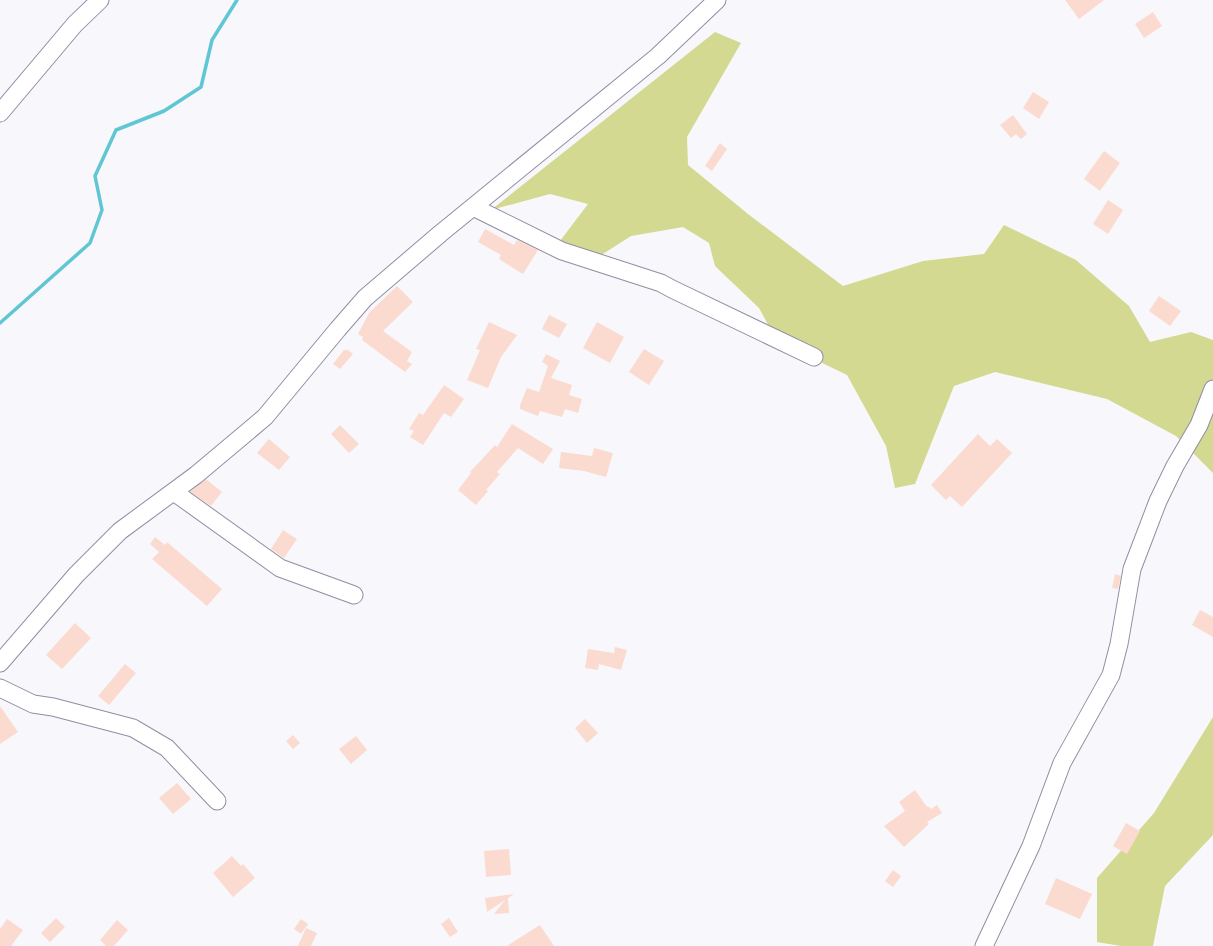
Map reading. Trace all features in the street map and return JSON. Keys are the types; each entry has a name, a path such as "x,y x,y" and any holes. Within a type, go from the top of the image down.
{"street":[{"path":"0,113 75,24 100,0"},
{"path":"0,662 76,575 120,531 196,475 265,417 365,298 473,207 658,56 717,0"},
{"path":"473,207 562,251 661,283 814,357"},
{"path":"984,946 1031,846 1062,763 1111,675 1119,644 1132,569 1158,501 1175,466 1199,425 1213,389"},
{"path":"174,492 280,568 354,595"},
{"path":"0,688 33,704 53,707 133,728 167,748 216,801"}],"green space":[{"path":"715,32 741,43 687,137 688,165 748,214 843,286 923,261 984,254 1004,225 1076,260 1129,306 1150,342 1191,332 1213,340 1213,473 1176,436 1107,399 995,372 954,386 915,484 895,488 886,446 847,375 777,341 759,308 715,266 709,243 683,227 631,236 595,259 560,241 588,204 550,194 491,210"},
{"path":"1213,717 1213,835 1165,886 1153,946 1121,946 1097,942 1097,878 1154,813"}],"building":[{"path":"1065,0 1104,0 1079,19"},
{"path":"1153,12 1162,26 1144,38 1135,24"},
{"path":"1033,92 1049,102 1039,119 1023,108"},
{"path":"1013,115 1027,134 1021,139 1016,134 1011,138 1000,125"},
{"path":"720,143 727,149 712,171 705,166"},
{"path":"1104,151 1120,163 1100,191 1084,179"},
{"path":"1108,200 1123,210 1108,234 1093,224"},
{"path":"485,229 514,245 517,240 538,250 523,274 499,259 501,255 478,242"},
{"path":"397,286 413,302 383,331 412,352 407,361 412,364 405,372 362,340 363,337 358,334 369,313"},
{"path":"1159,296 1181,311 1170,326 1149,311"},
{"path":"549,315 567,324 559,338 542,329"},
{"path":"489,322 517,335 501,357 488,388 467,380 480,350 476,349"},
{"path":"597,322 624,337 610,363 583,348"},
{"path":"644,349 664,361 649,385 629,372"},
{"path":"344,350 348,350 353,354 340,369 333,364"},
{"path":"546,354 560,361 551,378 572,385 569,395 582,399 578,413 565,409 562,417 540,411 538,416 520,409 520,405 527,388 539,392 548,366 542,362"},
{"path":"444,385 464,399 451,417 444,413 423,445 410,437 414,431 409,429 419,413 423,415"},
{"path":"512,424 553,449 543,464 518,448 497,472 500,474 486,490 488,491 476,505 458,490 471,473 470,472 495,445 497,447"},
{"path":"340,425 359,444 349,453 331,434"},
{"path":"978,434 990,446 997,439 1012,453 962,507 950,496 946,500 931,485"},
{"path":"269,439 290,457 279,470 257,453"},
{"path":"594,448 613,453 606,477 584,471 559,468 561,452 592,456"},
{"path":"206,479 222,492 211,506 190,492"},
{"path":"283,530 297,539 284,558 271,549"},
{"path":"155,537 165,545 167,542 222,589 207,606 152,559 159,552 150,544"},
{"path":"1115,574 1121,576 1118,589 1112,588"},
{"path":"1200,610 1213,617 1213,637 1192,625"},
{"path":"75,623 91,638 62,669 46,655"},
{"path":"615,647 627,650 621,670 599,664 598,670 585,668 588,649 614,653"},
{"path":"125,664 136,673 109,705 98,696"},
{"path":"0,706 18,732 0,744"},
{"path":"585,719 598,733 587,743 575,728"},
{"path":"293,735 300,743 293,749 286,741"},
{"path":"356,736 367,750 351,764 339,749"},
{"path":"177,783 191,799 173,814 159,798"},
{"path":"915,790 927,807 928,806 931,809 937,805 942,813 927,822 929,824 904,847 884,826 905,811 899,802"},
{"path":"1126,823 1140,831 1127,854 1113,846"},
{"path":"509,849 511,875 486,877 484,851"},
{"path":"232,856 241,866 243,864 255,878 233,897 213,873"},
{"path":"893,870 901,876 893,887 885,881"},
{"path":"1056,878 1092,894 1080,919 1045,904"},
{"path":"514,894 508,898 509,913 494,914 505,900 487,912 485,898"},
{"path":"56,918 65,927 50,942 41,933"},
{"path":"449,918 458,932 450,937 441,924"},
{"path":"7,919 23,930 11,946 0,946 0,929"},
{"path":"301,919 308,924 301,934 294,929"},
{"path":"117,920 128,930 114,946 106,946 100,940"},
{"path":"540,925 554,946 507,946"},
{"path":"306,928 317,933 311,946 298,946"}],"waterway":[{"path":"0,323 90,243 102,210 95,176 116,130 164,111 201,87 212,40 237,0"}]}
